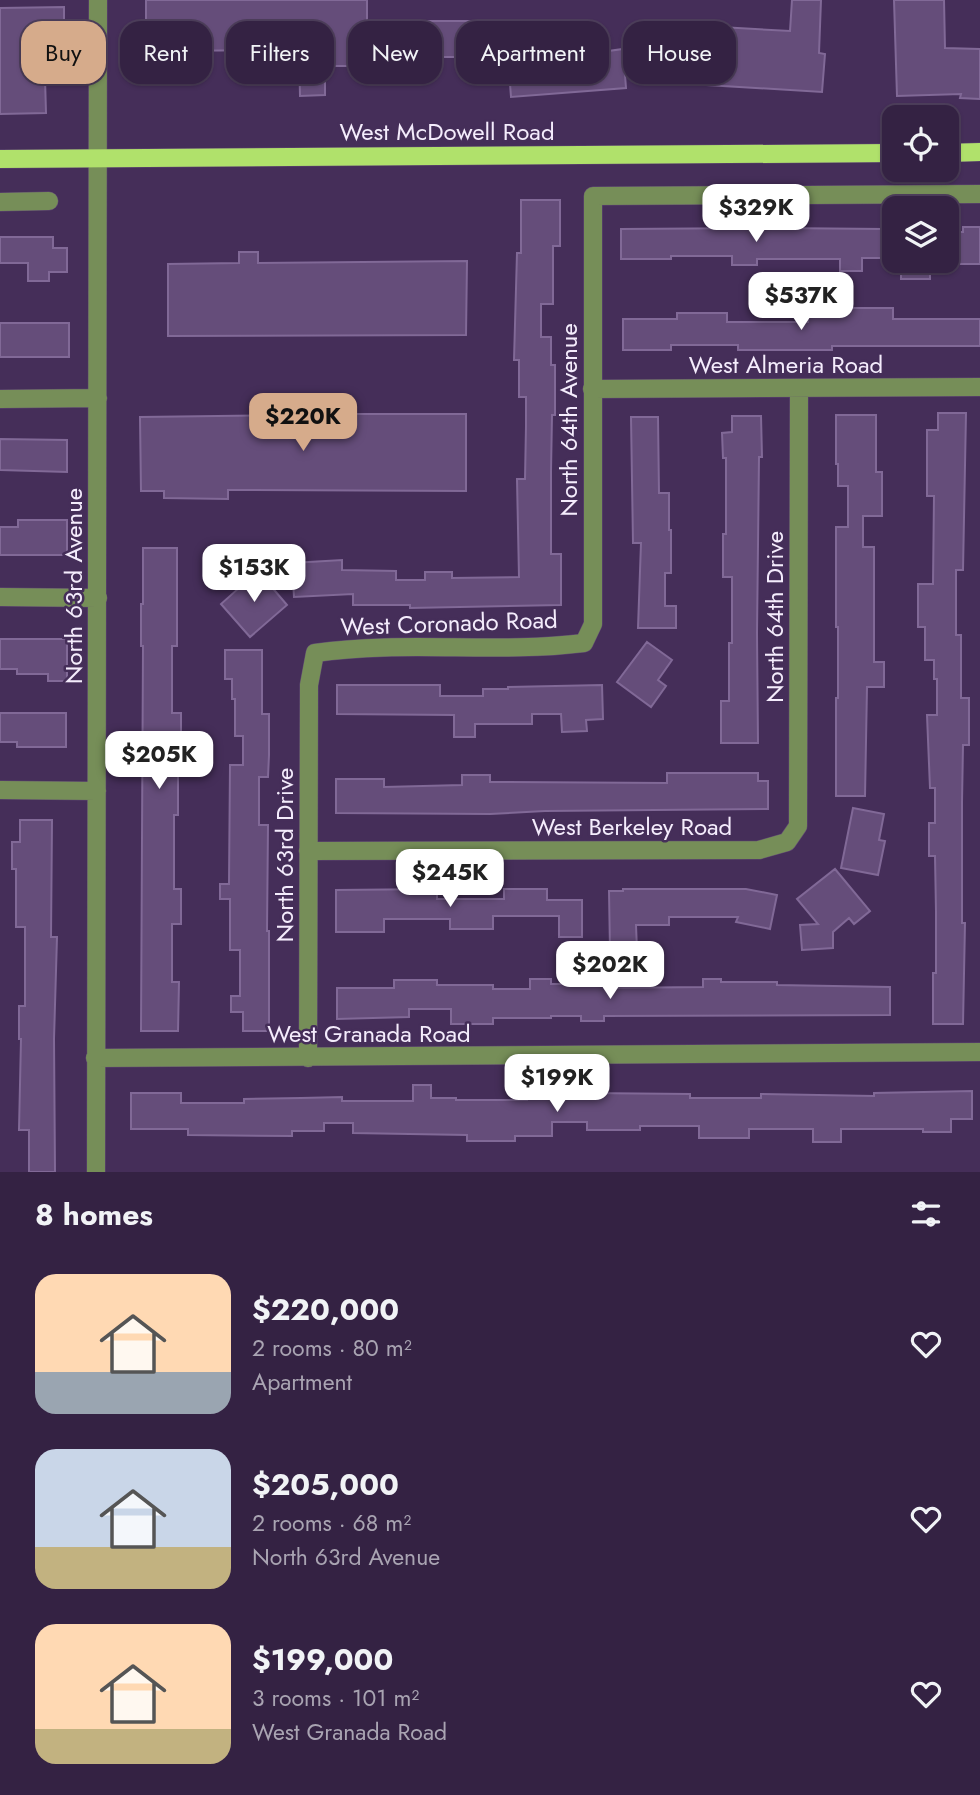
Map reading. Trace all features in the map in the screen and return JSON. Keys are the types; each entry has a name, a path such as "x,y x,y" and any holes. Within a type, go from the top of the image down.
{"main road":[{"path":"959,153 980,152"},
{"name":"West McDowell Road","path":"0,159 882,153"}],"street":[{"name":"North 63rd Avenue","path":"96,1172 98,0"},
{"name":"North 64th Avenue","path":"584,643 593,624 593,196 980,194"},
{"path":"0,202 49,201"},
{"name":"West Almeria Road","path":"592,389 980,387"},
{"name":"North 64th Drive","path":"787,842 798,826 799,389"},
{"path":"0,398 98,398"},
{"path":"0,597 98,598"},
{"name":"West Coronado Road","path":"315,653 354,647 551,647 584,643"},
{"name":"North 63rd Drive","path":"308,1058 309,685 315,653"},
{"path":"0,790 97,791"},
{"name":"West Berkeley Road","path":"308,851 758,850 787,842"},
{"name":"West Granada Road","path":"95,1058 980,1052"}],"building":[{"path":"146,0 367,0 367,21 348,21 348,66 334,66 334,21 226,21 226,50 212,51 212,21 146,21"},
{"path":"792,0 821,0 819,53 825,54 822,92 707,85 736,84 736,28 790,31"},
{"path":"894,0 944,0 945,48 980,49 980,99 960,98 961,94 897,96"},
{"path":"64,7 64,21 21,21 21,84 45,84 46,113 0,114 0,8"},
{"path":"442,21 456,21 456,57 442,57"},
{"path":"623,49 623,84 626,84 626,88 511,97 510,84 609,84 609,51"},
{"path":"300,84 325,84 325,95 300,96"},
{"path":"521,200 560,200 560,246 553,246 553,304 541,304 541,337 551,337 551,365 555,365 551,554 561,554 561,605 410,608 410,605 353,605 353,594 294,597 292,563 342,560 342,570 396,571 396,580 425,580 425,572 452,572 452,578 519,577 517,479 525,479 526,426 526,397 519,397 519,360 514,360 517,253 521,253"},
{"path":"963,227 980,227 980,264 959,264 959,232 963,232"},
{"path":"621,229 882,229 882,258 862,258 862,271 840,271 840,259 757,259 757,265 732,265 732,256 621,259"},
{"path":"0,237 53,237 53,248 67,248 67,272 49,272 49,281 28,281 28,263 0,263"},
{"path":"239,252 258,252 258,263 467,261 466,335 168,336 168,264 239,263"},
{"path":"901,273 930,273 930,279 901,279"},
{"path":"843,308 893,308 893,319 980,319 980,346 832,346 832,350 738,350 738,345 671,345 671,350 623,350 623,319 677,319 677,313 727,313 727,322 808,322 808,313 843,313"},
{"path":"0,323 69,323 69,357 0,357"},
{"path":"304,406 328,406 328,414 466,414 466,491 228,490 228,499 164,498 164,491 141,491 140,417 304,415"},
{"path":"938,413 966,413 963,570 956,570 956,635 961,635 961,698 969,698 969,745 963,745 963,1024 933,1024 933,973 936,973 935,856 929,856 929,823 935,823 935,788 930,788 927,715 937,715 937,679 934,679 934,660 925,660 925,627 918,627 918,584 933,584 934,496 927,496 927,430 938,430"},
{"path":"836,415 876,415 876,472 882,472 882,516 863,516 863,547 874,547 874,662 884,662 884,687 867,687 865,796 836,796 836,527 848,527 848,486 838,486"},
{"path":"732,416 761,416 758,743 721,743 721,701 729,701 729,643 732,643 732,577 723,577 726,458 723,458 722,433 732,432"},
{"path":"631,417 658,417 659,493 669,493 671,530 671,573 665,573 665,606 676,606 676,628 638,628 641,543 633,543"},
{"path":"0,439 67,440 67,472 0,470"},
{"path":"18,520 67,520 67,555 0,555 0,527 18,527"},
{"path":"143,548 177,548 177,646 172,646 172,713 181,713 178,815 174,815 174,889 181,889 181,924 172,924 172,982 179,982 178,1031 141,1031"},
{"path":"258,571 287,605 250,637 221,604"},
{"path":"0,639 67,639 67,681 48,681 48,674 17,674 17,669 0,669"},
{"path":"647,642 672,660 658,680 666,686 651,707 617,682"},
{"path":"225,650 262,650 262,714 269,714 269,755 268,777 259,777 259,825 268,825 269,1031 243,1031 243,1012 231,1012 231,996 240,996 240,950 230,950 230,899 220,899 220,884 229,884 230,765 243,765 243,736 235,736 235,699 232,699 232,679 225,679"},
{"path":"337,685 440,685 440,696 483,696 483,689 602,685 603,719 586,720 587,731 562,732 561,714 532,714 532,724 475,724 475,737 454,737 454,715 337,714"},
{"path":"0,713 66,713 66,747 17,747 17,742 0,742"},
{"path":"667,773 758,773 758,781 768,781 768,809 490,814 336,813 336,779 384,779 384,787 462,785 462,775 490,775 490,782 667,783"},
{"path":"853,808 884,814 879,840 885,841 878,875 841,868"},
{"path":"20,820 52,820 51,937 57,937 54,1039 55,1172 29,1172 29,1130 19,1130 19,1006 25,1006 25,927 16,927 16,869 12,869 12,842 20,842"},
{"path":"835,869 870,911 854,924 849,918 833,932 833,948 802,950 800,925 818,924 797,899"},
{"path":"437,889 437,899 504,899 504,889 547,889 547,900 582,900 582,937 559,937 559,916 493,916 493,929 450,929 450,919 384,919 384,932 336,932 336,890"},
{"path":"746,889 777,895 770,929 736,922 738,917 669,917 669,925 636,925 637,950 610,950 609,891"},
{"path":"530,979 551,979 551,984 604,984 604,988 703,987 703,979 721,979 721,982 777,982 777,985 890,987 890,1015 604,1016 604,1021 581,1021 581,1016 551,1016 493,1018 493,1024 451,1024 451,1009 409,1009 409,1017 337,1019 337,988 394,988 394,980 437,980 437,985 493,985 493,989 530,989"},
{"path":"413,1085 431,1085 431,1098 456,1100 527,1100 527,1095 587,1093 761,1098 761,1094 874,1096 874,1093 972,1091 972,1119 951,1119 951,1132 923,1132 923,1129 841,1129 841,1142 813,1142 813,1129 749,1129 749,1138 699,1138 699,1126 640,1126 640,1130 587,1130 587,1122 552,1122 552,1136 515,1136 515,1141 467,1141 467,1135 353,1133 353,1123 324,1123 324,1131 292,1131 292,1136 188,1135 188,1129 131,1129 131,1093 181,1093 181,1103 244,1103 244,1099 342,1097 342,1101 413,1101"}]}
